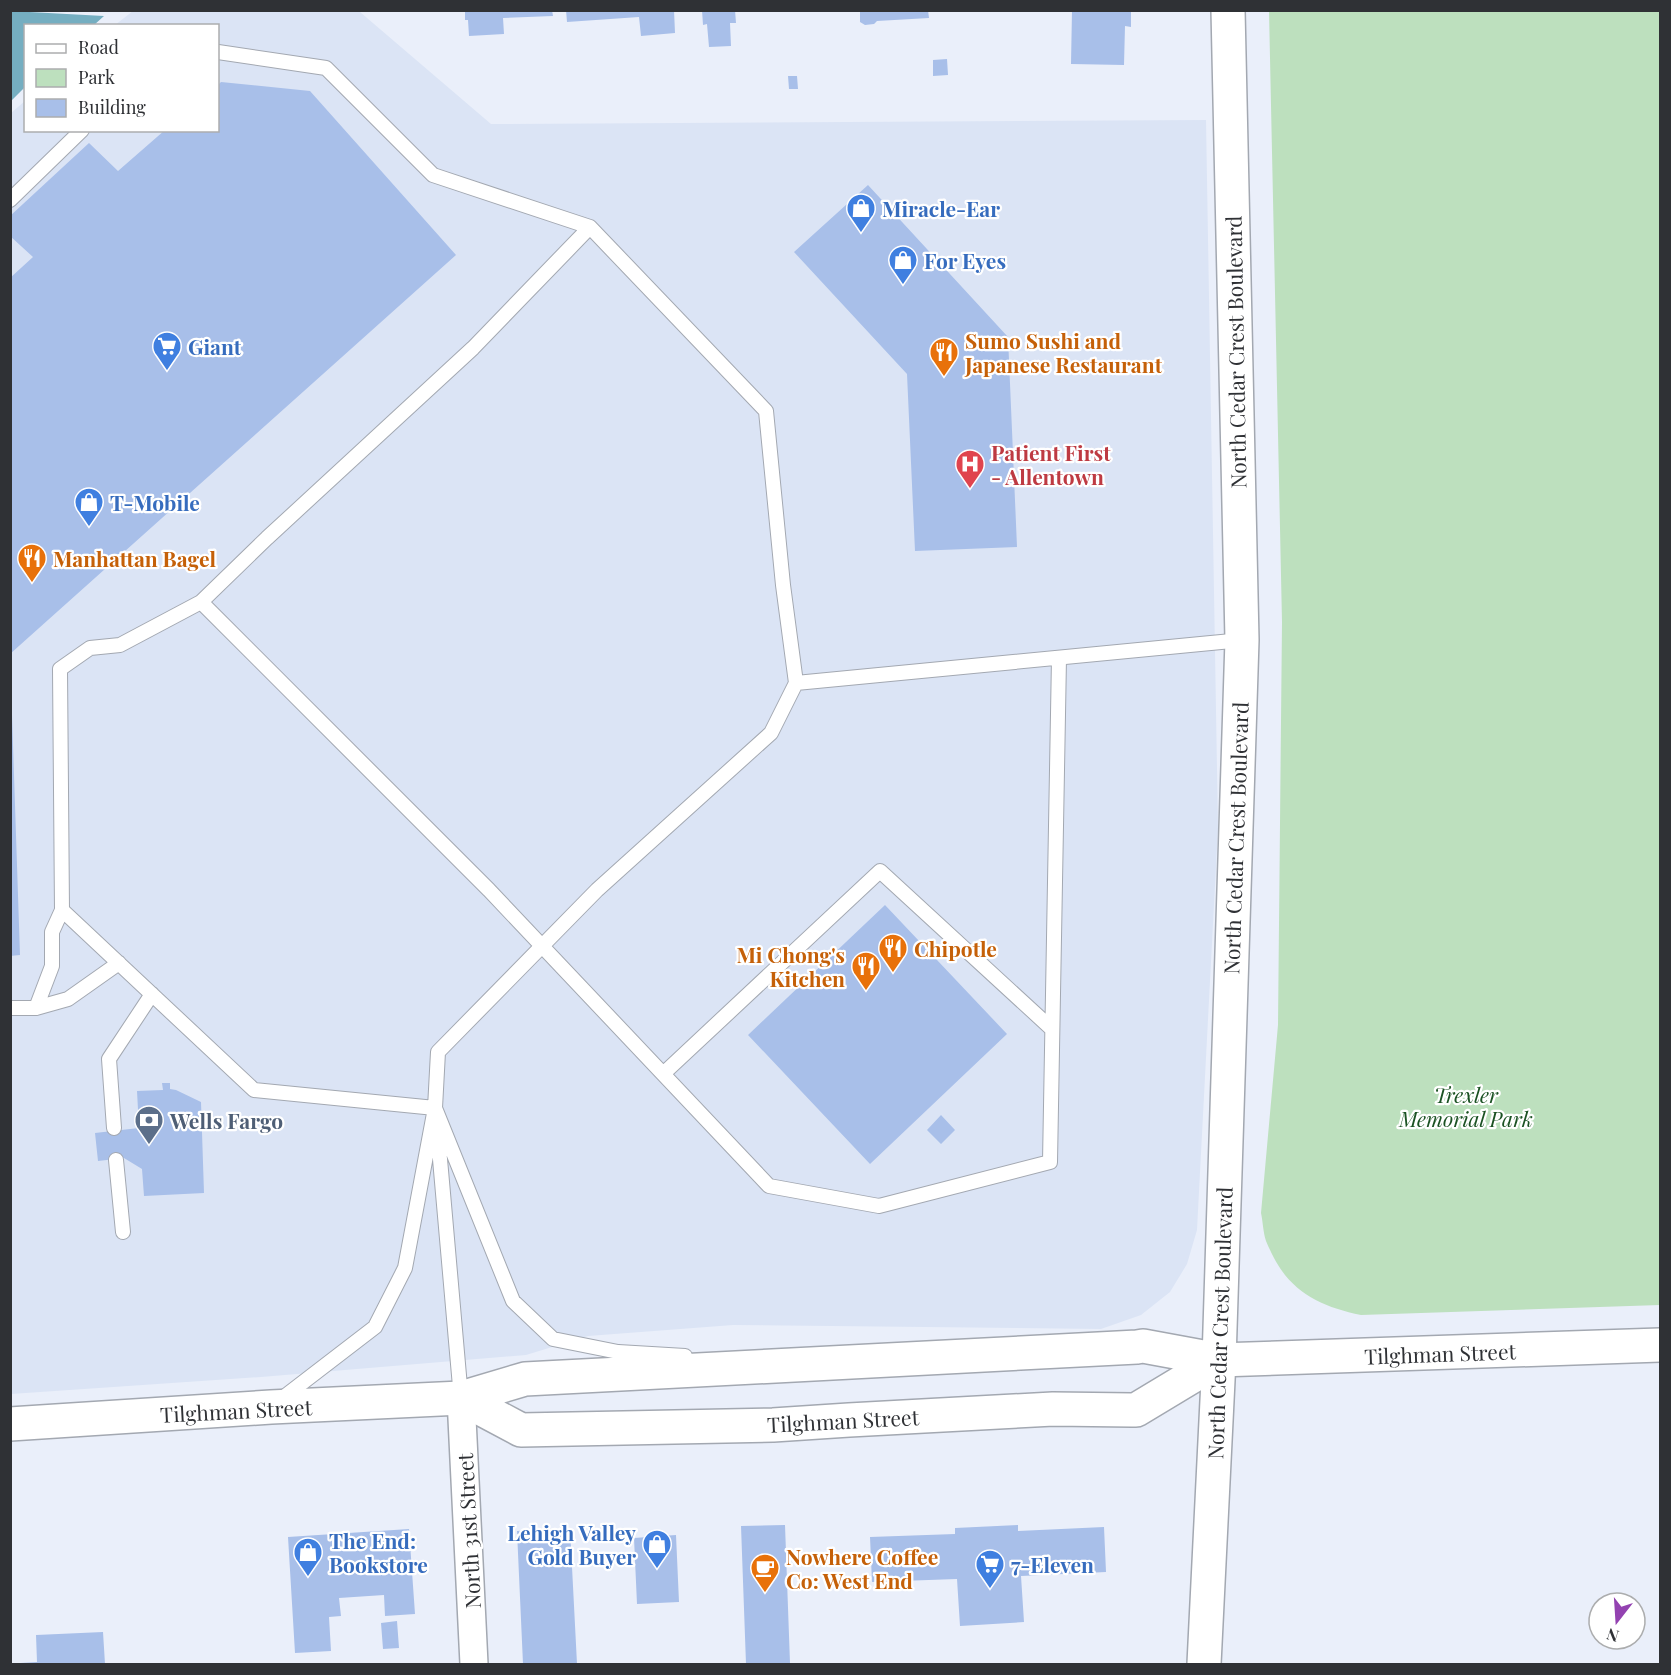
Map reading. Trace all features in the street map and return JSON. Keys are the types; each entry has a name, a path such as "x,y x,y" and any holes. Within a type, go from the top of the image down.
{"main road":[{"name":"North Cedar Crest Boulevard","path":"1204,1665 1219,1360 1242,640 1228,10"},
{"name":"Tilghman Street","path":"10,1424 271,1407 461,1398 525,1379 1143,1346 1219,1360 1660,1346"},
{"name":"Tilghman Street","path":"461,1398 521,1430 773,1425 1053,1409 1136,1410 1219,1360"}],"street":[{"name":"North 31st Street","path":"461,1398 474,1665"}],"lane":[{"path":"219,52 326,68 433,175 590,227 766,411 783,585 796,683 771,733 597,890 438,1052 435,1108 405,1268 375,1327 271,1407"},
{"path":"10,200 80,132"},
{"path":"36,1008 52,966 52,932 62,910 60,669 90,648 120,645 201,602 275,530 473,348 590,227"},
{"path":"201,602 481,881 769,1186 879,1206 1050,1162 1059,658"},
{"path":"796,683 1242,640"},
{"path":"663,1074 880,871 1052,1029"},
{"path":"62,910 254,1090 435,1108"},
{"path":"10,1008 36,1008 68,999 119,963"},
{"path":"114,1128 109,1059 152,994"},
{"path":"435,1108 513,1301 553,1339 618,1352 787,1364"},
{"path":"435,1108 461,1398"},
{"path":"116,1160 123,1232"}],"shaded area":[{"path":"351,10 360,12 491,124 1206,120 1218,828 1197,1230 1187,1264 1170,1292 1141,1315 1101,1329 733,1325 588,1336 526,1355 261,1377 11,1394 11,113 24,102 24,132 219,132 219,24 116,24 133,11"}],"green space":[{"name":"Trexler Memorial Park","path":"1269,11 1660,11 1660,1305 1361,1315 1334,1308 1300,1290 1282,1270 1266,1241 1261,1213 1278,1025 1282,622"}],"water":[{"path":"11,11 104,16 95,24 24,24 24,88 11,101"}],"building":[{"path":"465,10 552,10 553,16 503,18 504,34 469,36"},
{"path":"566,10 674,10 675,33 641,36 639,17 567,22"},
{"path":"702,10 735,10 736,23 730,23 731,46 709,47 707,24 703,25"},
{"path":"860,10 928,10 929,18 877,21 874,24 865,25 860,22"},
{"path":"1072,10 1131,11 1131,27 1125,26 1124,65 1071,64"},
{"path":"947,59 948,75 933,76 933,60"},
{"path":"788,76 797,76 798,89 789,89"},
{"name":"Giant","path":"221,82 310,91 456,255 10,654 10,278 33,257 10,236 10,216 89,143 118,171 163,132 219,132 219,84"},
{"path":"868,185 1008,337 1017,547 915,551 907,374 794,252"},
{"path":"10,715 12,715 20,955 10,956"},
{"path":"885,905 1007,1034 870,1164 748,1035"},
{"name":"Wells Fargo","path":"162,1083 170,1083 170,1089 201,1102 204,1193 144,1196 142,1169 124,1158 98,1161 95,1133 139,1128 137,1091 163,1090"},
{"path":"941,1115 955,1130 941,1144 927,1130"},
{"name":"Nowhere Coffee Co: West End","path":"785,1525 790,1663 746,1664 741,1526"},
{"path":"1018,1525 1018,1531 1104,1527 1106,1572 1021,1576 1024,1622 960,1626 957,1579 872,1582 870,1537 955,1534 955,1528"},
{"path":"570,1528 577,1664 523,1664 517,1531"},
{"path":"409,1529 415,1614 385,1616 384,1595 339,1598 341,1616 329,1617 331,1651 295,1653 288,1537"},
{"name":"Lehigh Valley Gold Buyer","path":"676,1535 679,1602 637,1604 634,1538"},
{"path":"397,1621 399,1648 383,1649 381,1623"},
{"path":"103,1632 105,1664 20,1664 37,1662 36,1635"}],"place":[{"name":"Miracle-Ear","path":"861,234"},
{"name":"For Eyes","path":"903,286"},
{"name":"Giant","path":"167,372"},
{"name":"Sumo Sushi and Japanese Restaurant","path":"944,378"},
{"name":"Patient First - Allentown","path":"970,490"},
{"name":"T-Mobile","path":"89,528"},
{"name":"Manhattan Bagel","path":"32,584"},
{"name":"Chipotle","path":"893,974"},
{"name":"Mi Chong's Kitchen","path":"866,992"},
{"name":"Wells Fargo","path":"149,1146"},
{"name":"Lehigh Valley Gold Buyer","path":"657,1570"},
{"name":"The End: Bookstore","path":"308,1578"},
{"name":"7-Eleven","path":"990,1590"},
{"name":"Nowhere Coffee Co: West End","path":"765,1594"}]}
